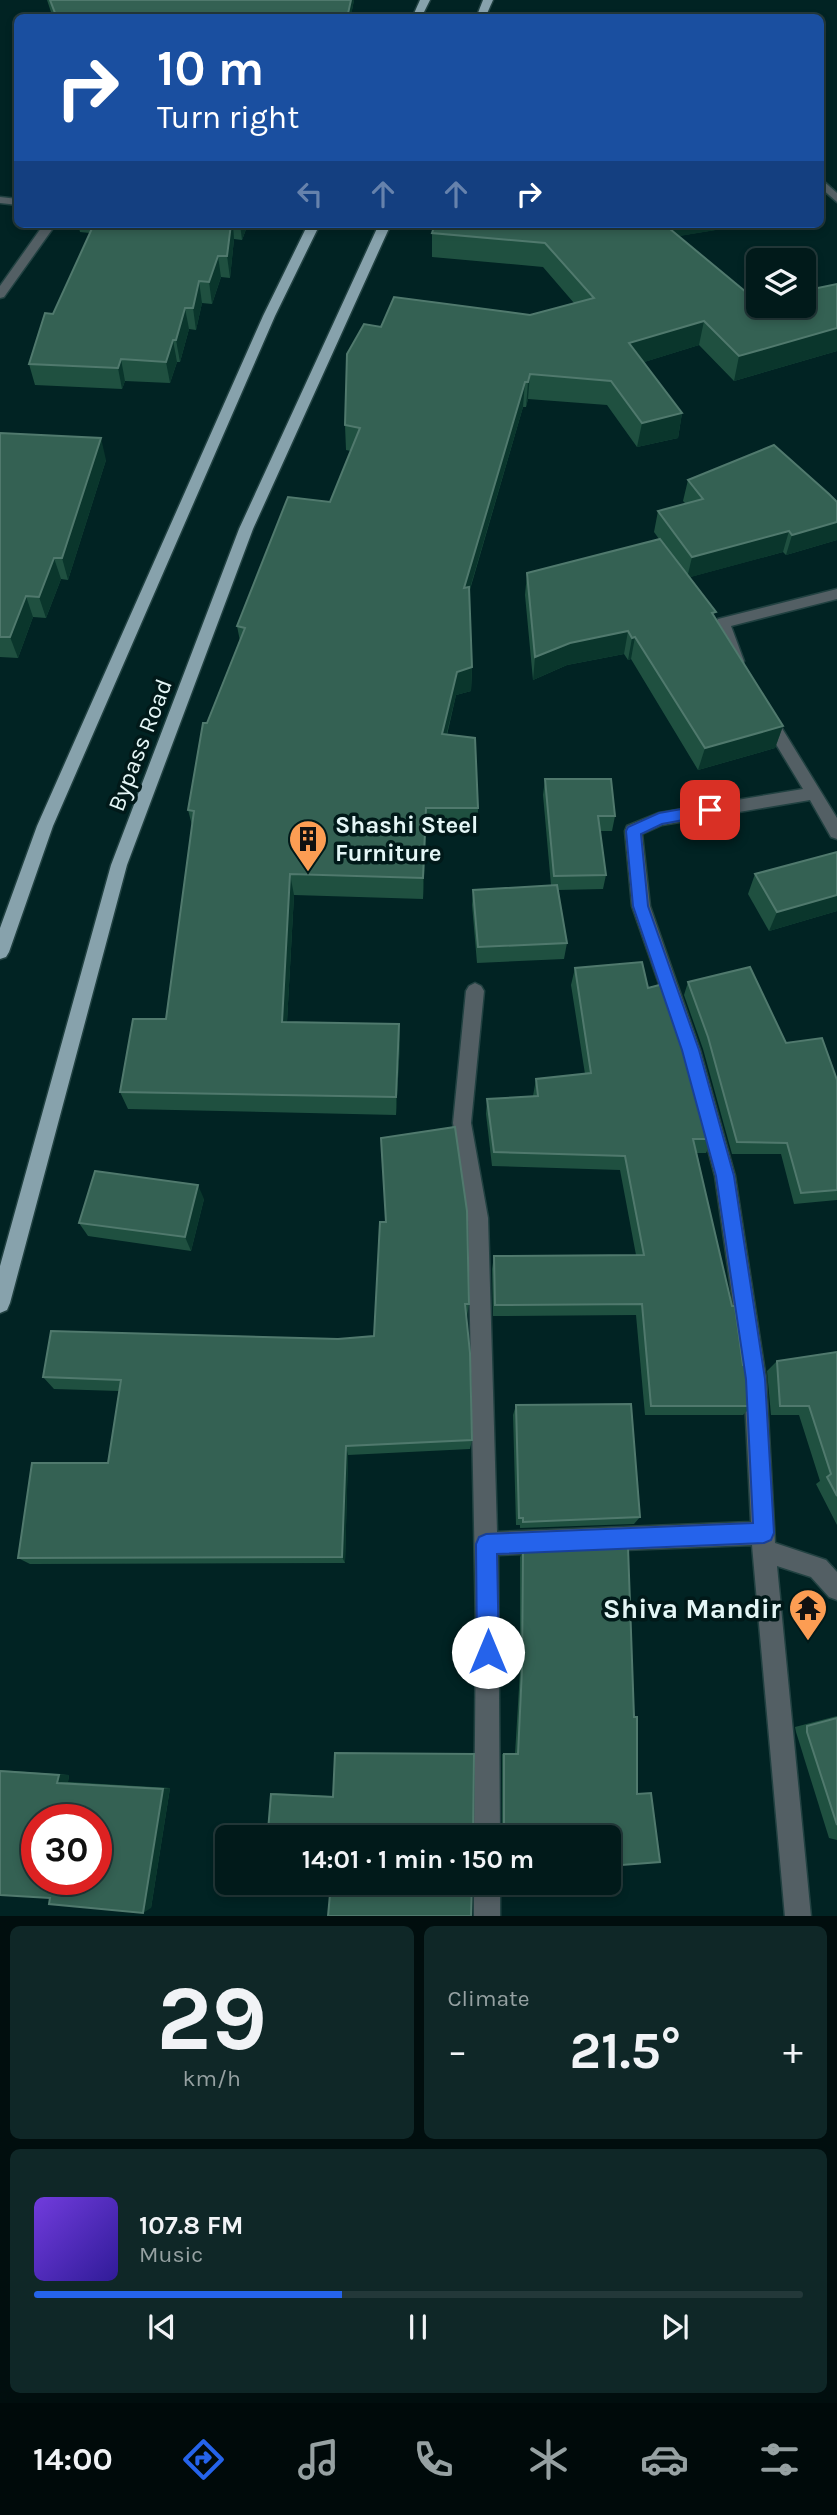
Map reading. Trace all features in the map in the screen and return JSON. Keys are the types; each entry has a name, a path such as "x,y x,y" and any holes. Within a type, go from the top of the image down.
{"main road":[{"name":"Bypass Road","path":"0,952 45,826 268,316 312,228"},
{"name":"Bypass Road","path":"0,1303 119,865 246,529 383,228"}],"street":[{"path":"824,185 837,199"},
{"path":"0,294 47,228"},
{"path":"740,671 723,623 837,594"},
{"path":"760,704 837,832"},
{"path":"798,1916 764,1542 755,1379 725,1176 691,1050 640,906 633,831 659,819 814,793"},
{"path":"475,991 462,1123 478,1218 486,1544 487,1825"},
{"path":"486,1544 764,1542 818,1568 837,1589"},
{"path":"487,1895 487,1916"}],"building":[{"path":"50,0 351,0 348,14 55,14"},
{"path":"92,228 230,228 227,256 218,256 209,282 199,281 193,308 185,308 176,340 173,340 166,362 121,359 118,368 29,364 45,313 53,314"},
{"path":"434,228 669,228 746,292 746,318 816,318 816,288 837,284 837,328 739,356 704,321 629,343 682,413 642,423 611,381 530,374 528,382 525,382 464,588 469,587 472,667 457,672 442,734 475,738 478,808 426,808 423,878 290,874 282,1022 399,1024 396,1097 120,1092 133,1019 166,1019 194,811 188,810 203,723 207,723 245,628 237,626 288,497 330,502 360,428 345,425 347,354 364,324 381,327 394,297 530,315 594,298 545,243 432,233"},
{"path":"0,433 101,438 62,558 54,558 39,597 26,596 10,637 0,637"},
{"path":"774,445 837,502 837,522 792,535 789,531 692,557 658,511 703,499 688,480"},
{"path":"660,539 716,612 712,613 783,726 705,748 635,637 632,638 628,631 570,643 535,657 527,573"},
{"path":"545,779 611,779 615,816 598,816 606,875 554,876"},
{"path":"837,852 837,895 777,912 755,874"},
{"path":"557,885 567,943 478,947 473,890"},
{"path":"642,962 648,988 667,983 686,1035 713,1139 693,1139 732,1306 735,1306 743,1365 749,1365 752,1406 651,1406 642,1304 495,1305 494,1256 644,1255 625,1156 494,1152 487,1099 538,1096 536,1079 591,1073 575,968"},
{"path":"750,967 786,1043 822,1038 837,1080 837,1190 801,1193 787,1143 737,1142 708,1037 688,982"},
{"path":"455,1127 467,1211 469,1304 465,1304 470,1353 472,1440 346,1446 342,1557 18,1558 32,1463 108,1463 121,1380 43,1377 51,1331 338,1339 374,1336 380,1222 386,1222 381,1138"},
{"path":"95,1171 198,1185 185,1237 79,1223"},
{"path":"837,1352 837,1496 827,1477 831,1474 809,1406 780,1406 777,1361"},
{"path":"631,1404 640,1517 523,1522 523,1518 519,1518 516,1405"},
{"path":"628,1547 634,1717 637,1717 637,1794 651,1793 660,1862 621,1865 621,1825 504,1825 504,1754 518,1754 523,1551"},
{"path":"837,1718 837,1825 807,1726"},
{"path":"335,1753 474,1754 473,1825 268,1825 271,1794 333,1797"},
{"path":"0,1771 59,1775 57,1783 163,1789 143,1913 49,1904 50,1898 0,1895"},
{"path":"330,1895 472,1895 471,1916 328,1916"}],"place":[{"name":"Shashi Steel Furniture","path":"308,873"},
{"name":"Shiva Mandir","path":"808,1642"}],"route":[{"path":"488,1652 486,1544 764,1533 755,1379 725,1176 691,1050 640,906 633,831 659,819 710,810"}]}
